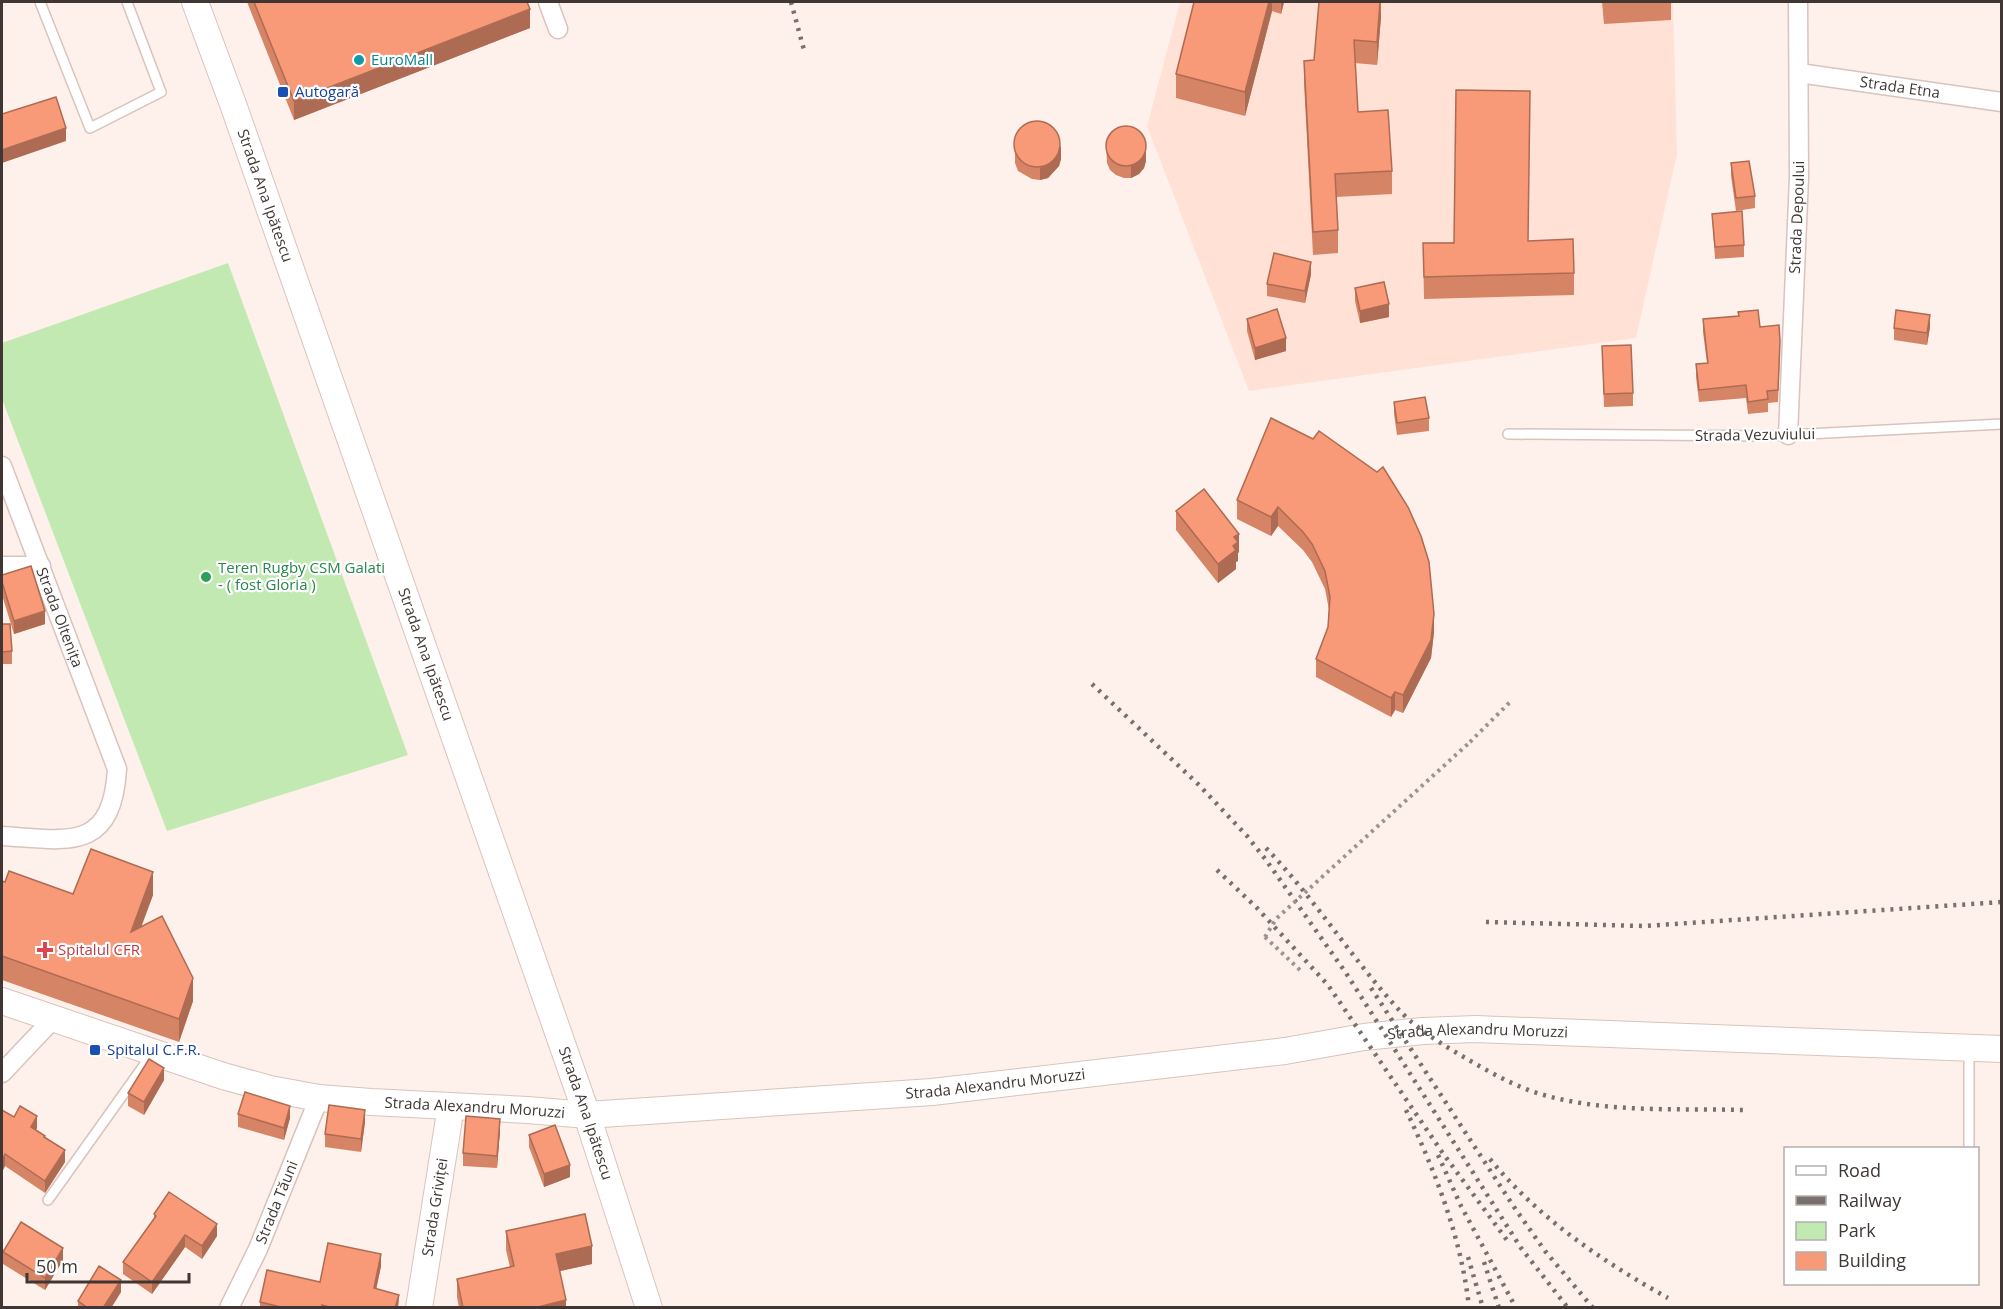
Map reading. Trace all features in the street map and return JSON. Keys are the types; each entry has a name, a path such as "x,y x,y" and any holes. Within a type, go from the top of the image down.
{"street":[{"name":"Strada Ana Ipătescu","path":"195,2 234,107 587,1115 650,1308"},
{"path":"548,2 558,29"},
{"name":"Strada Depoului","path":"1788,435 1799,177 1798,2"},
{"name":"Strada Etna","path":"1799,73 2001,102"},
{"name":"Strada Oltenița","path":"2,466 117,769 115,791 109,813 91,834 64,840 2,836"},
{"path":"2,566 41,566"},
{"name":"Strada Alexandru Moruzzi","path":"2,1001 270,1089 319,1098 587,1115 932,1092 1285,1051 1364,1037 1423,1031 1475,1029 2001,1049"},
{"path":"2,1073 54,1018"},
{"name":"Strada Tăuni","path":"229,1308 258,1249 319,1098"},
{"name":"Strada Griviței","path":"419,1308 451,1106"}],"lane":[{"path":"40,2 90,128 161,92 128,2"},
{"name":"Strada Vezuviului","path":"1508,434 1788,435 2001,424"},
{"path":"1970,1049 1970,1147"},
{"path":"48,1200 153,1052"}],"path":[{"path":"1300,970 1265,937 1276,919 1470,742 1512,700"}],"shaded area":[{"path":"1180,2 1673,2 1677,154 1636,338 1249,391 1147,126"}],"green space":[{"name":"Teren Rugby CSM Galati - ( fost Gloria )","path":"228,263 408,755 167,831 2,399 2,343"}],"building":[{"name":"EuroMall","path":"254,2 527,2 530,9 294,101"},
{"path":"1194,2 1269,2 1245,92 1176,74"},
{"path":"1319,2 1380,2 1377,42 1354,40 1358,112 1388,110 1392,171 1335,174 1338,230 1313,232 1304,61 1314,60"},
{"path":"1456,90 1530,91 1528,241 1573,239 1574,273 1424,277 1423,243 1454,243"},
{"path":"56,97 66,128 2,150 2,114"},
{"path":"1037,121 1053,128 1060,144 1053,160 1037,167 1021,160 1014,144 1021,128"},
{"path":"1126,126 1140,132 1146,146 1140,160 1126,166 1112,160 1106,146 1112,132"},
{"path":"1749,161 1755,196 1736,198 1731,163"},
{"path":"1742,211 1744,245 1715,247 1712,214"},
{"path":"1274,253 1311,262 1305,291 1267,284"},
{"path":"1384,282 1389,304 1360,311 1355,288"},
{"path":"1277,309 1286,338 1255,348 1247,319"},
{"path":"1758,310 1760,327 1779,325 1778,390 1767,391 1768,399 1748,402 1746,385 1699,390 1696,364 1708,363 1703,319 1739,316 1738,312"},
{"path":"1896,310 1930,315 1927,333 1894,328"},
{"path":"1631,345 1633,393 1604,394 1602,346"},
{"path":"1425,397 1429,418 1397,423 1394,402"},
{"path":"1271,418 1313,439 1319,431 1377,472 1383,467 1408,507 1421,536 1429,562 1434,614 1431,640 1403,695 1395,692 1391,698 1316,659 1328,627 1330,597 1325,571 1312,544 1278,507 1271,517 1237,500"},
{"path":"1204,489 1239,534 1234,537 1238,542 1233,546 1236,550 1218,564 1176,511"},
{"path":"31,566 45,611 14,621 2,575"},
{"path":"2,624 10,624 12,651 2,652"},
{"path":"91,849 153,872 131,932 162,916 193,978 179,1019 2,956 2,881 5,882 9,871 73,894"},
{"path":"149,1059 164,1068 144,1102 128,1093"},
{"path":"245,1092 290,1106 284,1128 238,1114"},
{"path":"329,1105 365,1110 361,1139 325,1134"},
{"path":"20,1106 37,1116 31,1127 65,1150 45,1181 5,1154 2,1160 2,1110 14,1117"},
{"path":"466,1116 500,1119 497,1156 463,1153"},
{"path":"555,1125 570,1165 544,1174 529,1135"},
{"path":"169,1192 217,1224 202,1246 185,1235 152,1282 123,1262 156,1216 154,1214"},
{"path":"585,1214 592,1246 556,1254 566,1300 534,1308 463,1308 457,1279 514,1266 506,1231"},
{"path":"21,1222 63,1248 45,1278 3,1252"},
{"path":"328,1243 381,1254 374,1288 399,1295 395,1308 333,1308 322,1305 321,1308 285,1308 260,1302 267,1270 320,1282"},
{"path":"99,1266 121,1280 103,1308 88,1308 78,1301"}],"railway":[{"path":"791,2 804,50"},
{"path":"1092,684 1199,785 1247,836 1266,860 1346,973 1521,1248 1568,1308"},
{"path":"1266,848 1400,1011 1429,1035 1487,1070 1531,1091 1583,1103 1610,1107 1744,1110"},
{"path":"1217,870 1257,908 1328,985 1442,1152 1509,1243"},
{"path":"1486,922 1644,926 2002,902"},
{"path":"1371,988 1514,1207 1545,1251 1593,1308"},
{"path":"1406,1110 1437,1181 1454,1231 1469,1308"},
{"path":"1438,1155 1461,1206 1516,1308"},
{"path":"1490,1159 1529,1200 1572,1237 1619,1269 1668,1298"},
{"path":"1468,1257 1483,1308"},
{"path":"1484,1262 1499,1308"}],"place":[{"name":"EuroMall","path":"359,60"},
{"name":"Autogară","path":"283,92"},
{"name":"Teren Rugby CSM Galati - ( fost Gloria )","path":"206,577"},
{"name":"Spitalul CFR","path":"45,950"},
{"name":"Spitalul C.F.R.","path":"95,1050"}]}
